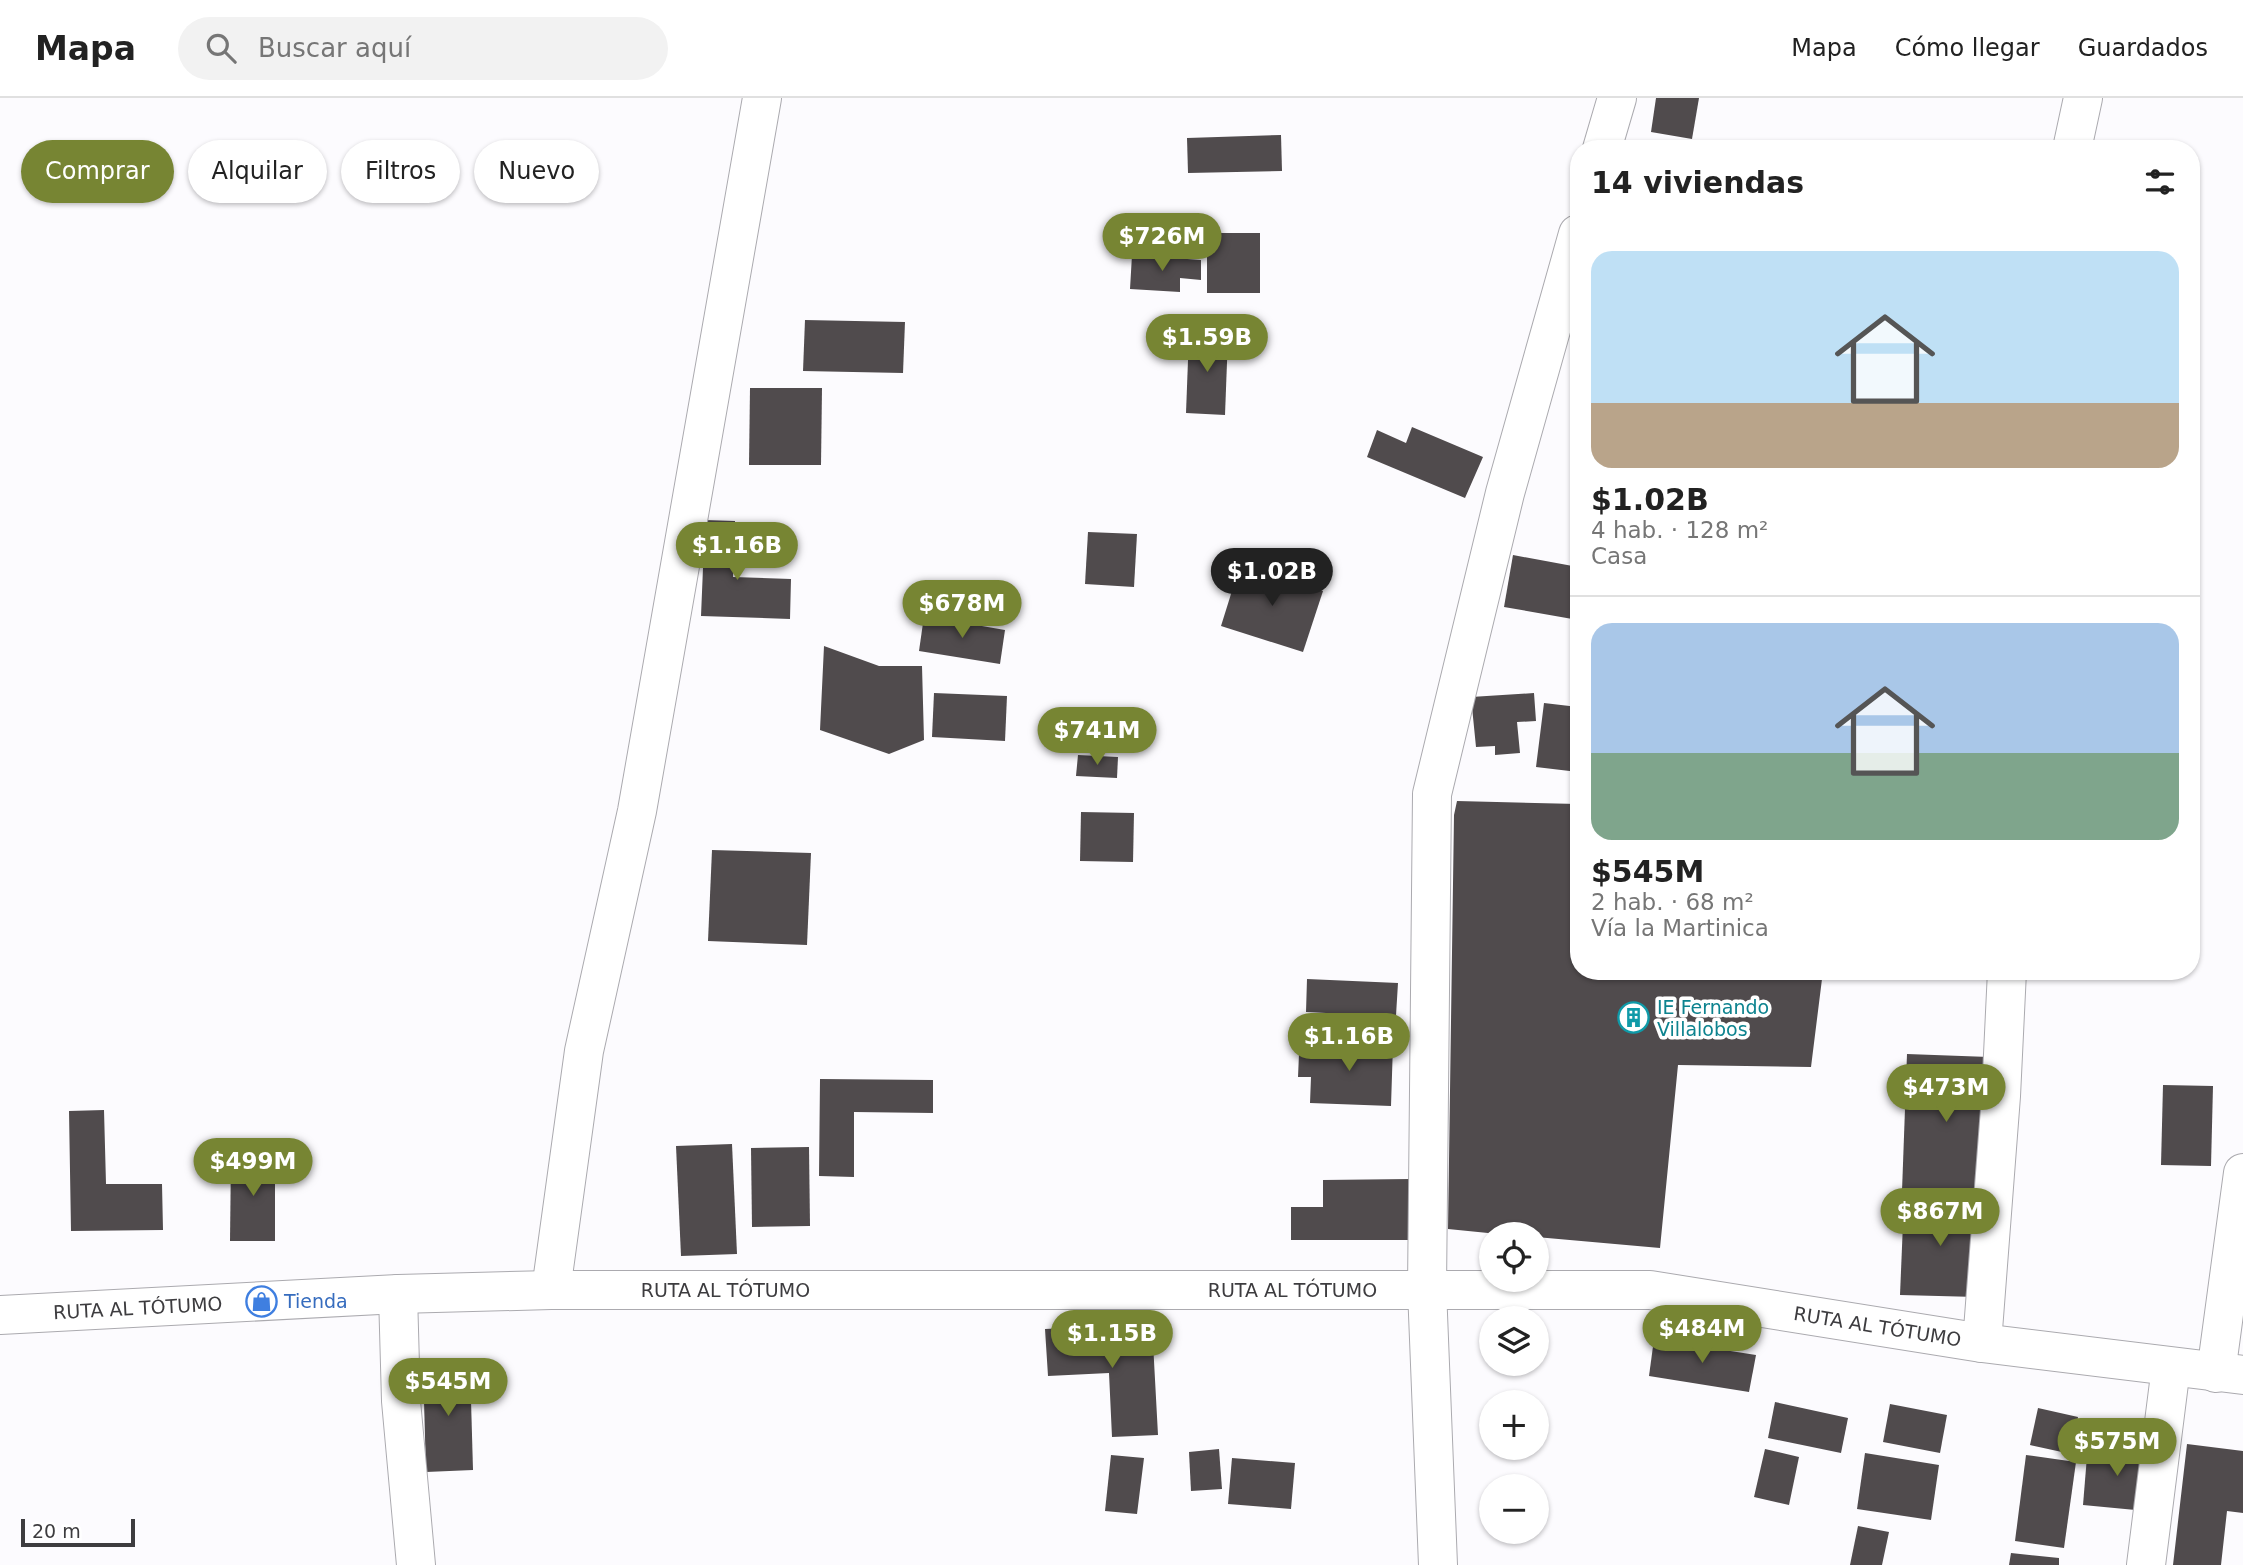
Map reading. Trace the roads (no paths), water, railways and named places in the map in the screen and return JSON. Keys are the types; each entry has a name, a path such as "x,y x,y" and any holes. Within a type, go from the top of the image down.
{"street":[{"path":"551,1290 584,1051 637,811 762,98"},
{"path":"1605,140 1617,98"},
{"path":"2074,140 2083,98"},
{"path":"1438,1565 1427,1289 1432,794 1505,493 1570,262"},
{"path":"1982,1343 2001,1096 2007,980"},
{"path":"2230,1374 2243,1174"},
{"name":"RUTA AL TÓTUMO","path":"0,1315 398,1294 551,1290 1650,1290 1982,1343 2230,1374"},
{"path":"398,1294 401,1401 416,1565"},
{"path":"2146,1565 2171,1367"}],"place":[{"name":"IE Fernando Villalobos","path":"1634,1018"},
{"name":"Tienda","path":"261,1301"}]}
